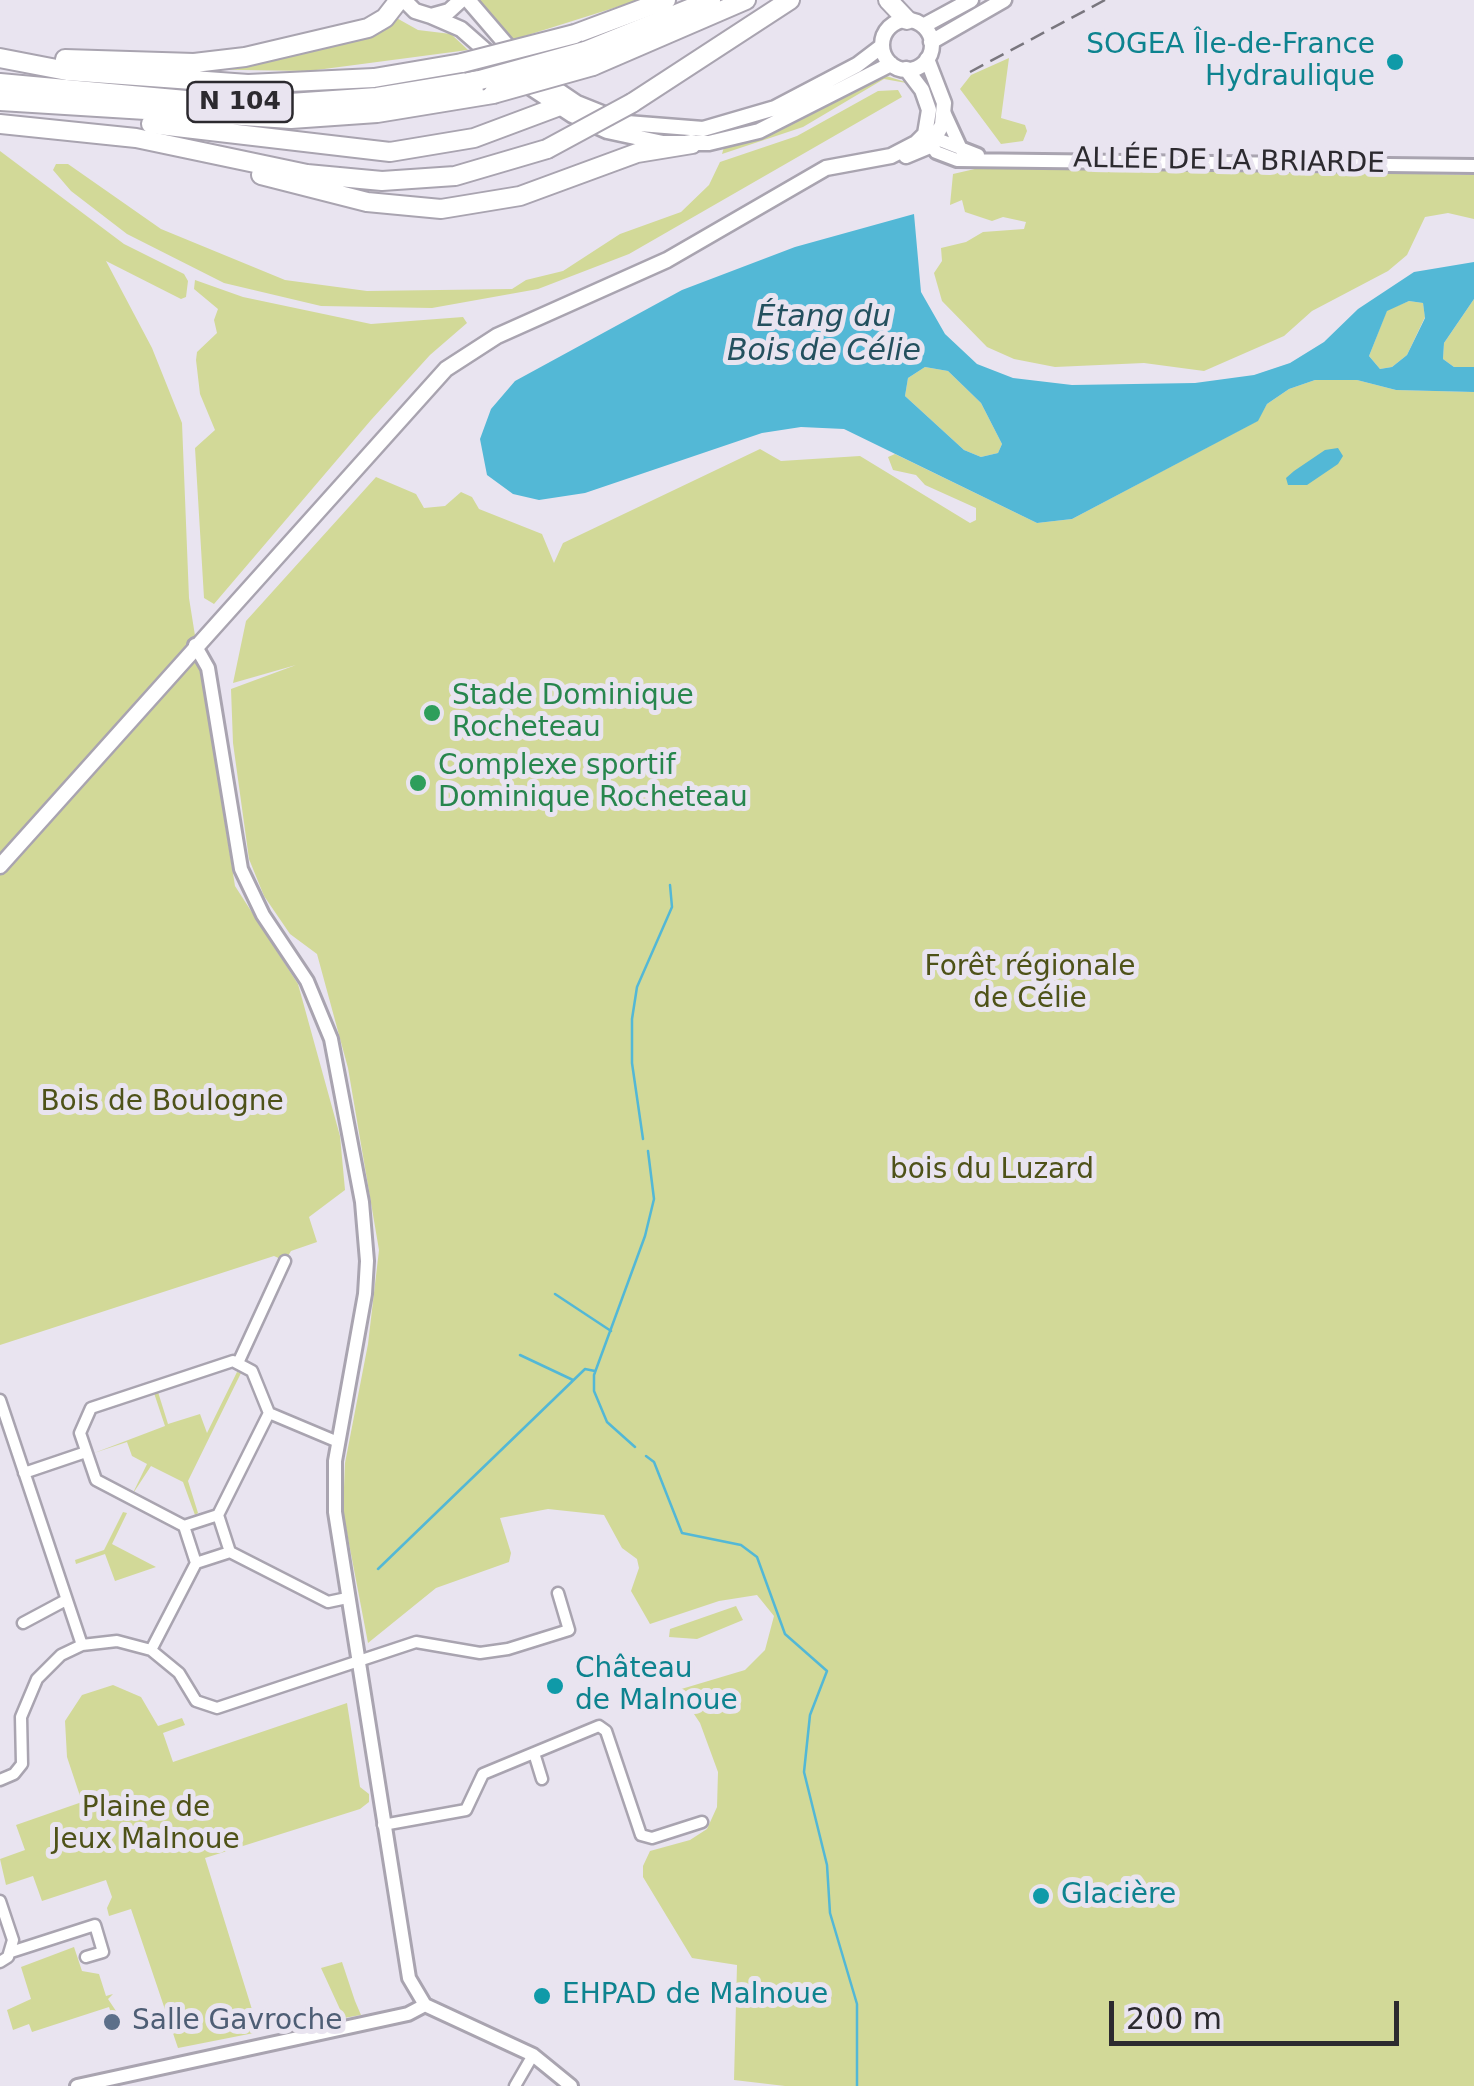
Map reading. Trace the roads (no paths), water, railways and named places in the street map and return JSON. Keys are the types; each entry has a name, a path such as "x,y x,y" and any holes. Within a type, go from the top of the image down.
{"highway":[{"path":"0,58 219,62 359,31 385,18 401,0"},
{"path":"0,58 67,72 248,84 374,78 462,63 584,51 666,0"},
{"name":"N 104","path":"0,100 290,118 377,112 487,87 711,0"},
{"name":"N 104","path":"584,51 746,0"},
{"path":"0,124 136,138 307,174 382,181 455,176 547,149 632,103 790,0"},
{"path":"888,0 916,23"},
{"name":"N 104","path":"0,84 197,101 290,102 487,87"},
{"path":"78,107 100,118 390,152 474,138 558,107"},
{"path":"192,149 206,161 334,194 441,209 520,196 627,156 692,144"}],"main road":[{"path":"401,0 417,12 461,28 518,80 558,107 618,134 692,144 732,139 780,123 899,67 928,58"},
{"path":"431,16 451,10 465,0 533,73 560,92 627,123 704,129 757,115 824,84 882,46 888,29 916,23 971,0"},
{"path":"0,866 446,369 497,336 667,260 826,168 915,154 930,139 944,112 928,58 932,42 1004,0"},
{"path":"916,23 932,42"},
{"path":"882,46 927,101 930,139"}],"street":[{"path":"944,112 962,150"},
{"name":"ALLÉE DE LA BRIARDE","path":"930,139 984,158"},
{"name":"ALLÉE DE LA BRIARDE","path":"930,139 950,159 1474,166"},
{"path":"195,646 208,668 241,869 263,915 307,980 338,1068 368,1261 338,1442 335,1502 409,1978 425,2004 533,2055 572,2086"},
{"path":"238,1363 285,1261"},
{"path":"218,1515 184,1526 101,1485 86,1452 80,1426 91,1408 238,1363 252,1371 269,1413 338,1442"},
{"path":"0,1400 82,1645"},
{"path":"230,1552 218,1515 269,1413"},
{"path":"24,1474 86,1452"},
{"path":"184,1526 196,1563"},
{"path":"150,1650 196,1563 230,1552 328,1602 347,1598"},
{"path":"0,1780 14,1774 22,1764 21,1717 36,1679 61,1655 82,1645 117,1640 150,1650 179,1673 196,1701 212,1708 422,1641 474,1654 508,1649 570,1630 558,1593"},
{"path":"22,1623 66,1600"},
{"path":"383,1825 466,1810 479,1776 542,1746 599,1726 606,1730 641,1835 652,1838 702,1822"},
{"path":"534,1753 542,1778"},
{"path":"0,1901 13,1940 11,1952"},
{"path":"0,1962 11,1952 95,1925 103,1952 86,1957"},
{"path":"77,2086 217,2052 400,2015 425,2004"},
{"path":"516,2086 533,2055"}],"water":[{"name":"Étang du Bois de Célie","path":"914,214 921,292 945,334 977,364 1013,378 1072,385 1195,383 1254,375 1290,363 1324,342 1358,309 1414,272 1474,262 1474,299 1444,343 1443,359 1454,367 1474,367 1474,392 1396,390 1357,380 1315,380 1289,389 1267,404 1258,421 1072,519 1037,523 844,429 801,427 762,433 585,493 539,500 513,494 487,475 480,439 491,409 515,381 682,290 795,247","holes":["1409,301 1423,303 1425,318 1407,355 1392,367 1380,369 1369,356 1387,311","925,367 948,371 981,403 1002,444 998,453 981,457 964,450 905,396 908,378"]},
{"path":"1338,448 1343,456 1338,464 1307,485 1288,485 1286,478 1294,471 1325,450"}],"waterway":[{"path":"643,1139 632,1063 632,1019 637,987 672,907 670,885"},
{"path":"635,1447 607,1422 594,1391 594,1375 645,1236 654,1199 648,1151"},
{"path":"555,1294 611,1331"},
{"path":"520,1355 573,1380"},
{"path":"378,1569 585,1369 595,1371"},
{"path":"646,1456 654,1462 682,1533 741,1545 757,1557 785,1634 827,1671 810,1715 804,1772 827,1865 830,1913 857,2004 857,2086"}],"railway":[{"path":"970,72 1105,0"}],"place":[{"name":"SOGEA Île-de-France Hydraulique","path":"1395,62"},
{"name":"Stade Dominique Rocheteau","path":"432,713"},
{"name":"Complexe sportif Dominique Rocheteau","path":"418,783"},
{"name":"Château de Malnoue","path":"555,1686"},
{"name":"Glacière","path":"1041,1896"},
{"name":"EHPAD de Malnoue","path":"542,1996"},
{"name":"Salle Gavroche","path":"112,2022"}],"park label":[{"name":"Forêt régionale de Célie","path":"1030,984"},
{"name":"Bois de Boulogne","path":"162,1103"},
{"name":"bois du Luzard","path":"992,1171"},
{"name":"Plaine de Jeux Malnoue","path":"146,1825"}]}
